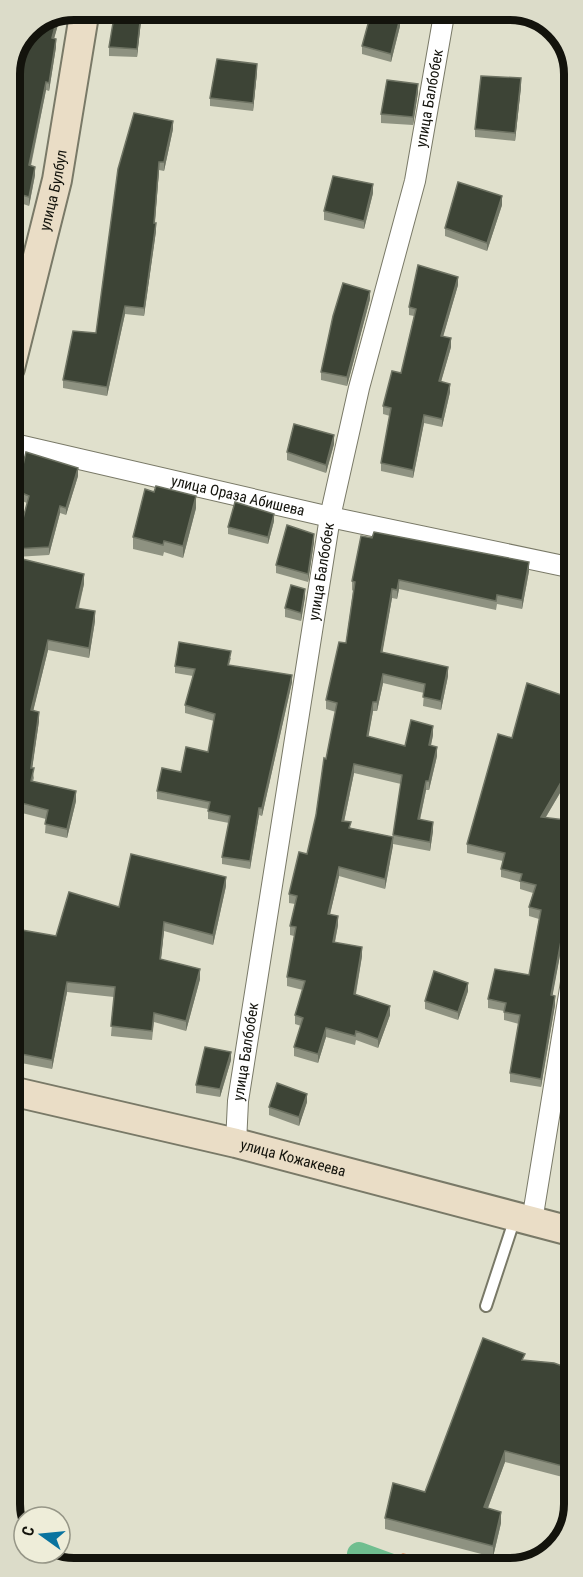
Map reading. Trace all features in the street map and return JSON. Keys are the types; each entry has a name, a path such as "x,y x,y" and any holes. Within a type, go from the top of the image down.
{"street":[{"name":"улица Булбул","path":"20,328 57,180 84,20"},
{"name":"улица Балбобек","path":"236,1143 238,1101 330,517 359,388 415,181 443,20"},
{"name":"улица Ораза Абишева","path":"20,445 330,517 564,566"},
{"path":"523,1219 564,1015"},
{"name":"улица Кожакеева","path":"20,1093 236,1143 564,1229"}],"lane":[{"path":"486,1306 523,1219"}],"shaded area":[{"path":"403,1553 418,1558 394,1558"}],"building":[{"path":"114,20 140,20 137,49 109,47"},
{"path":"369,20 400,20 391,54 362,46"},
{"path":"56,23 52,38 56,39 49,83 46,82 29,165 35,167 29,197 20,194 21,60 25,50 38,33"},
{"path":"217,59 257,64 253,103 210,98"},
{"path":"481,76 521,78 515,133 475,129"},
{"path":"387,80 418,84 413,117 381,114"},
{"path":"134,113 173,121 164,162 159,162 154,223 156,223 144,308 125,306 107,387 63,380 73,331 96,333 118,169"},
{"path":"333,176 373,184 364,221 324,211"},
{"path":"458,182 502,196 487,243 445,228"},
{"path":"418,265 458,277 441,336 451,338 439,381 450,384 442,419 424,415 413,470 381,463 391,408 383,406 392,371 401,373 416,309 409,307"},
{"path":"343,283 370,291 347,377 321,372"},
{"path":"294,424 334,435 326,465 287,452"},
{"path":"26,452 78,468 66,508 60,506 49,547 20,549 20,530 29,496 20,492 20,478"},
{"path":"156,486 196,496 183,546 164,541 163,545 133,537 145,489 154,492"},
{"path":"235,502 274,514 268,537 228,527"},
{"path":"287,525 314,534 308,574 276,565"},
{"path":"374,532 529,562 522,600 497,595 496,601 399,580 397,590 392,589 381,652 448,667 441,701 423,697 425,684 383,674 377,702 373,702 367,736 405,746 411,720 433,726 429,745 437,747 429,781 426,781 418,819 433,822 430,842 393,835 402,775 354,764 342,821 351,822 349,828 393,837 385,879 339,867 328,914 338,916 333,942 362,947 354,994 390,1006 378,1039 356,1031 355,1036 326,1028 318,1054 294,1047 303,1018 295,1015 305,981 287,977 296,927 290,926 297,896 289,894 299,852 307,854 316,815 324,758 326,759 337,703 326,700 339,642 346,643 355,582 352,581 361,536 372,538"},
{"path":"20,558 84,574 76,608 95,611 89,648 48,640 31,710 39,712 31,781 76,791 67,829 45,824 48,810 20,803"},
{"path":"291,585 305,589 301,613 285,608"},
{"path":"179,642 231,651 228,665 292,675 262,808 259,808 250,861 222,857 230,816 208,811 210,802 157,791 162,768 181,772 186,747 208,752 215,714 185,705 195,669 175,666"},
{"path":"527,683 564,696 564,777 541,817 564,820 564,932 551,995 555,996 541,1079 510,1073 520,1015 504,1012 506,1003 488,999 495,969 529,975 541,910 529,907 536,885 520,881 522,874 501,869 505,853 467,844 498,734 512,738"},
{"path":"131,854 226,877 213,935 164,922 160,959 200,969 186,1021 154,1013 152,1031 111,1026 115,987 67,982 52,1060 20,1054 20,930 56,936 69,892 119,907"},
{"path":"434,971 468,983 458,1012 425,1001"},
{"path":"205,1047 231,1052 220,1089 196,1085"},
{"path":"277,1083 307,1094 299,1117 269,1107"},
{"path":"483,1338 525,1354 522,1360 554,1363 564,1367 564,1466 505,1451 484,1507 501,1512 493,1546 385,1518 393,1483 425,1492"}],"waterway":[{"path":"359,1554 369,1558"}]}
